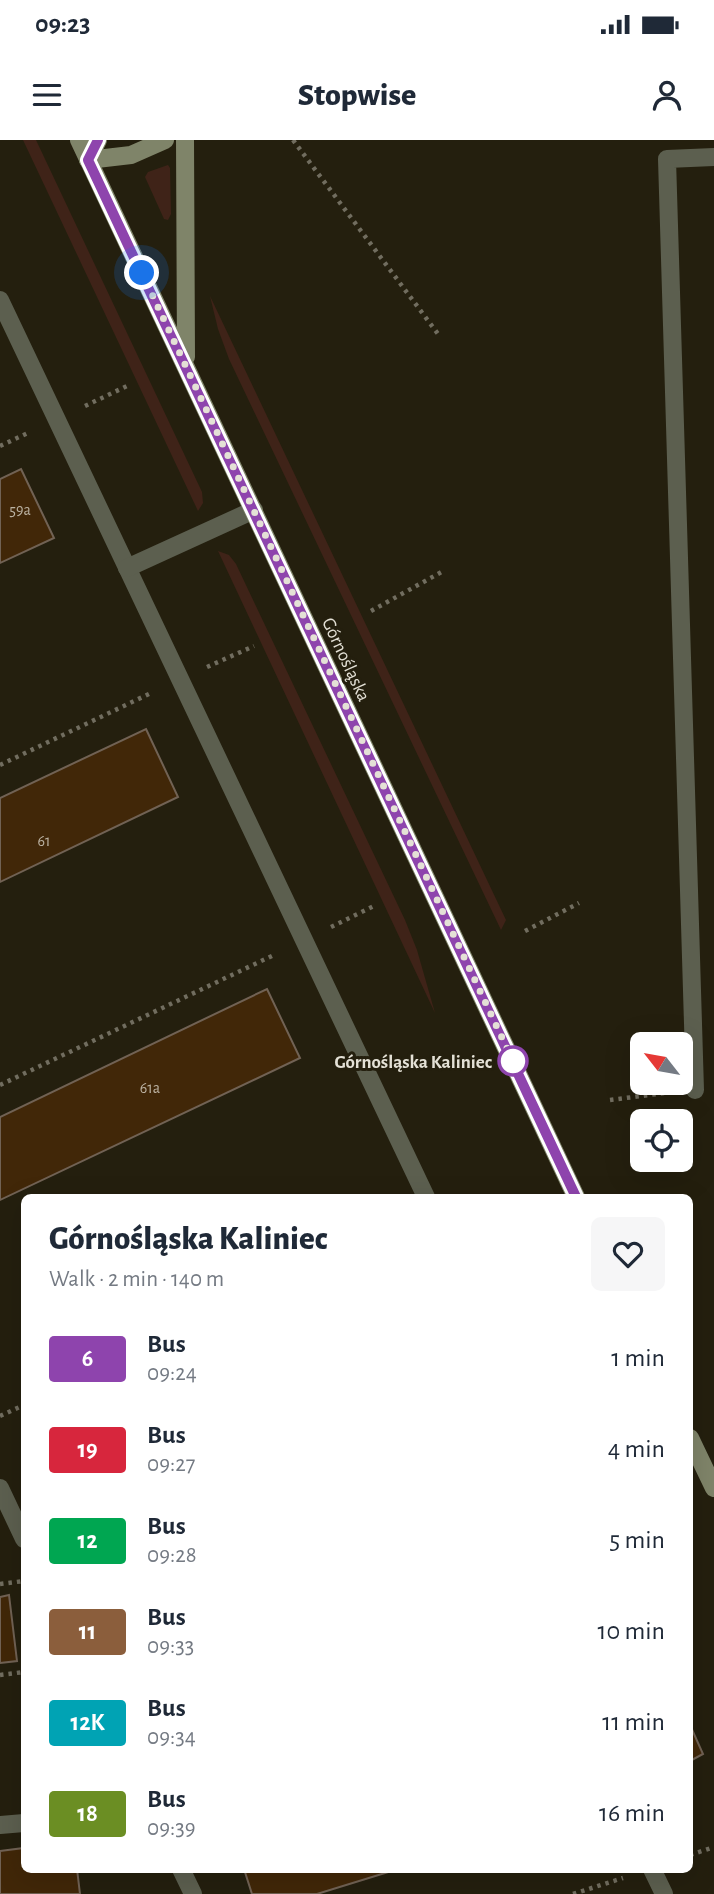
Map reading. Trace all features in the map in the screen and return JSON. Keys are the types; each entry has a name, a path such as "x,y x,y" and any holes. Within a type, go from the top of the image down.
{"street":[{"name":"Górnośląska","path":"79,140 575,1194"},
{"path":"88,160 98,140"},
{"path":"88,160 131,155 165,140"},
{"path":"185,140 186,364"},
{"path":"695,1090 667,159 714,157"},
{"path":"0,300 425,1194"},
{"path":"127,568 254,510"},
{"path":"693,1444 714,1488"},
{"path":"0,1488 21,1533"},
{"path":"0,1825 21,1823"},
{"path":"183,1873 192,1894"},
{"path":"654,1873 664,1894"}],"path":[{"path":"293,140 438,334"},
{"path":"371,611 445,570"},
{"path":"0,765 254,646"},
{"path":"525,931 579,903"},
{"path":"0,1085 374,906"},
{"path":"610,1100 695,1090"},
{"path":"0,1416 21,1406"},
{"path":"0,1584 21,1581"},
{"path":"0,1675 21,1672"},
{"path":"693,1855 714,1847"},
{"path":"573,1894 625,1877"}],"shaded area":[{"path":"23,140 36,140 202,492 203,503 198,511"},
{"path":"168,165 171,214 168,220 164,219 145,177 148,172"},
{"path":"210,296 506,920 501,930 229,359"},
{"path":"218,551 229,555 236,564 405,920 417,950 435,1013"}],"building":[{"path":"21,469 54,538 0,563 0,479"},
{"path":"146,729 178,797 0,882 0,798"},
{"path":"267,989 300,1058 0,1200 0,1117"},
{"path":"9,1595 17,1661 0,1663 0,1597"},
{"path":"693,1732 703,1754 693,1759"},
{"path":"21,1848 21,1873 77,1873 80,1894 0,1894 0,1851"},
{"path":"245,1873 385,1873 317,1894 252,1894"}],"bus line":[{"name":"6","path":"98,140 88,160 575,1194"}],"place":[{"name":"Górnośląska Kaliniec","path":"513,1061"}],"route":[{"path":"142,273 513,1061"}]}
